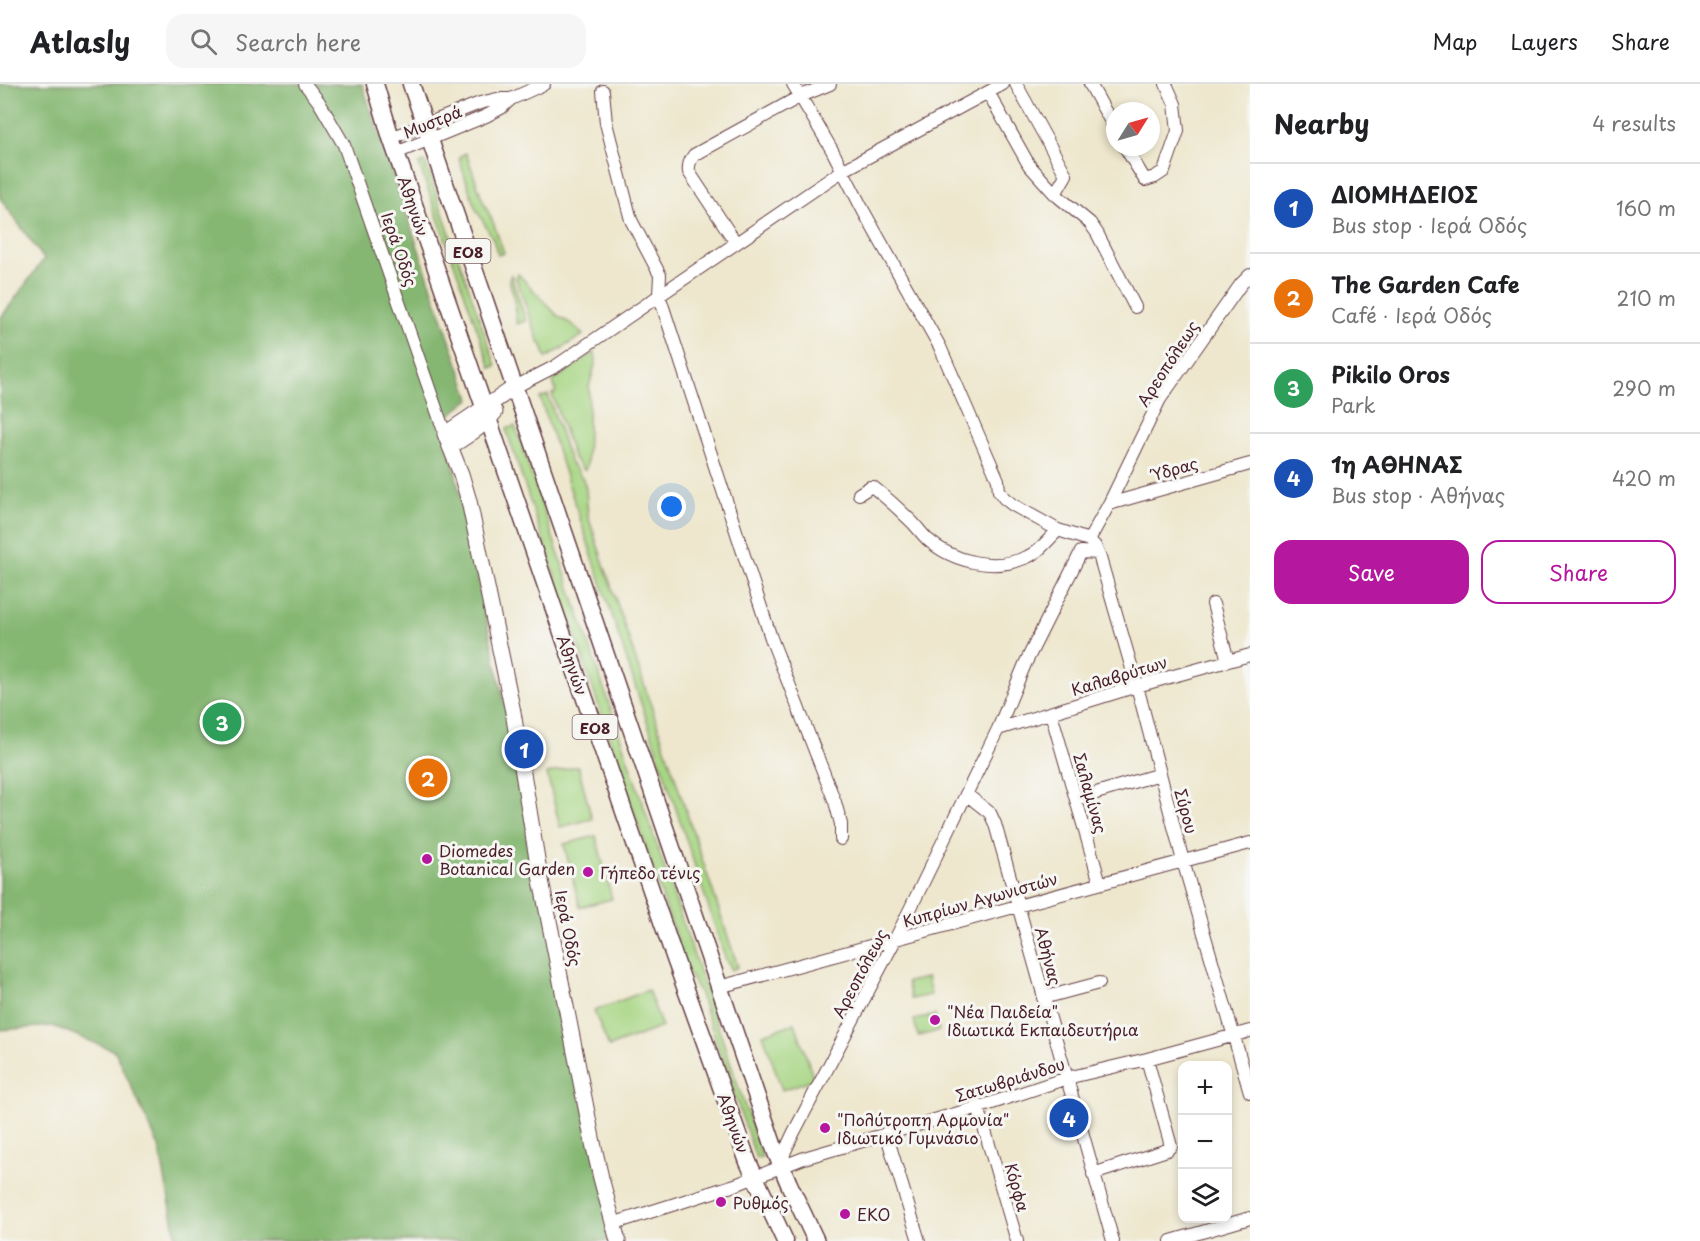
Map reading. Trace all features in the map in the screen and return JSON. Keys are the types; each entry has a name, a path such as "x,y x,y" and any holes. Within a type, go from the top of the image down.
{"highway":[{"name":"Αθηνών","path":"375,84 393,146 671,949 755,1177 785,1241"},
{"name":"Αθηνών","path":"411,84 781,1167 816,1241"}],"main road":[{"path":"447,440 486,414 515,387"},
{"name":"Ιερά Οδός","path":"447,440 461,474 474,525 513,712 540,876 601,1178 618,1241"}],"street":[{"name":"Ιερά Οδός","path":"305,84 344,145 447,440"},
{"name":"Μυστρά","path":"393,146 428,132 486,116 501,108 511,99 544,84"},
{"path":"794,84 940,347 998,480 999,491 1013,505 1058,530 1089,540"},
{"path":"736,243 689,172 690,159 694,154 801,96 830,84"},
{"path":"515,387 556,366 842,171 1003,84"},
{"path":"1016,84 1066,175 1055,194"},
{"path":"1090,84 1106,113"},
{"path":"1130,156 1145,180 1164,171 1178,131 1175,104 1166,84"},
{"path":"603,91 606,123 631,220 660,275 659,295 771,638 835,802 842,824 841,839"},
{"path":"988,92 1029,165 1055,194 1090,224 1097,233 1135,307"},
{"name":"Αρεοπόλεως","path":"1089,540 1160,399 1241,284 1250,275"},
{"name":"Ύδρας","path":"1109,504 1250,464"},
{"path":"859,494 870,487 873,488 899,509 928,539 948,553 975,563 1016,561 1029,557 1058,530"},
{"name":"Σύρου","path":"1089,540 1098,553 1137,686 1183,861 1250,1092"},
{"name":"Αρεοπόλεως","path":"781,1167 785,1151 794,1132 895,940 998,729 1025,664 1081,552 1098,553"},
{"path":"1213,604 1228,661"},
{"name":"Καλαβρύτων","path":"998,729 1250,654"},
{"name":"Σαλαμίνας","path":"1051,712 1100,883"},
{"path":"1076,800 1160,774"},
{"name":"Αθήνας","path":"966,794 990,813 995,824 1113,1241"},
{"name":"Κυπρίων Αγωνιστών","path":"719,987 1250,843"},
{"path":"1043,998 1099,983"},
{"name":"Σατωβριάνδου","path":"612,1224 886,1133 978,1107 1067,1078 1250,1031"},
{"path":"1093,1174 1167,1150 1171,1146 1147,1059"},
{"name":"Κόρφα","path":"978,1107 1017,1241"},
{"path":"886,1133 919,1241"},
{"path":"1171,1241 1250,1218"}],"green space":[{"path":"0,84 362,84 470,399 441,422 450,447 618,1241 177,1241 159,1147 115,1051 53,1026 0,1030 0,319 44,259 0,198"},
{"path":"466,153 504,253 498,255 493,239 475,207 459,159"},
{"path":"425,162 496,366 491,368 419,164"},
{"path":"518,274 558,316 573,325 583,335 546,358 516,278"},
{"path":"511,275 526,321 517,324 509,280"},
{"path":"595,352 596,361 589,387 587,465 583,470 573,457 552,394 556,392 553,381"},
{"path":"548,395 570,462 583,479 588,516 738,967 731,970 540,398"},
{"path":"515,426 762,1157 756,1158 699,991 687,971 506,429"},
{"name":"Γήπεδο τένις","path":"578,766 592,819 560,827 547,774"},
{"name":"Γήπεδο τένις","path":"596,836 612,899 580,907 564,844"},
{"path":"927,978 931,995 911,999 907,982"},
{"path":"648,990 662,1027 609,1047 594,1011"},
{"path":"935,1015 939,1031 918,1036 914,1020"},
{"path":"795,1023 814,1079 782,1090 763,1034"}],"place":[{"name":"Pikilo Oros","path":"222,722"},
{"name":"ΔΙΟΜΗΔΕΙΟΣ","path":"524,749"},
{"name":"The Garden Cafe","path":"428,778"},
{"name":"Diomedes Botanical Garden","path":"427,859"},
{"name":"Γήπεδο τένις","path":"588,872"},
{"name":"\"Νέα Παιδεία\" Ιδιωτικά Εκπαιδευτήρια","path":"935,1020"},
{"name":"1η ΑΘΗΝΑΣ","path":"1069,1118"},
{"name":"\"Πολύτροπη Αρμονία\" Ιδιωτικό Γυμνάσιο","path":"825,1128"},
{"name":"Ρυθμός","path":"721,1202"},
{"name":"EKO","path":"845,1214"}]}
